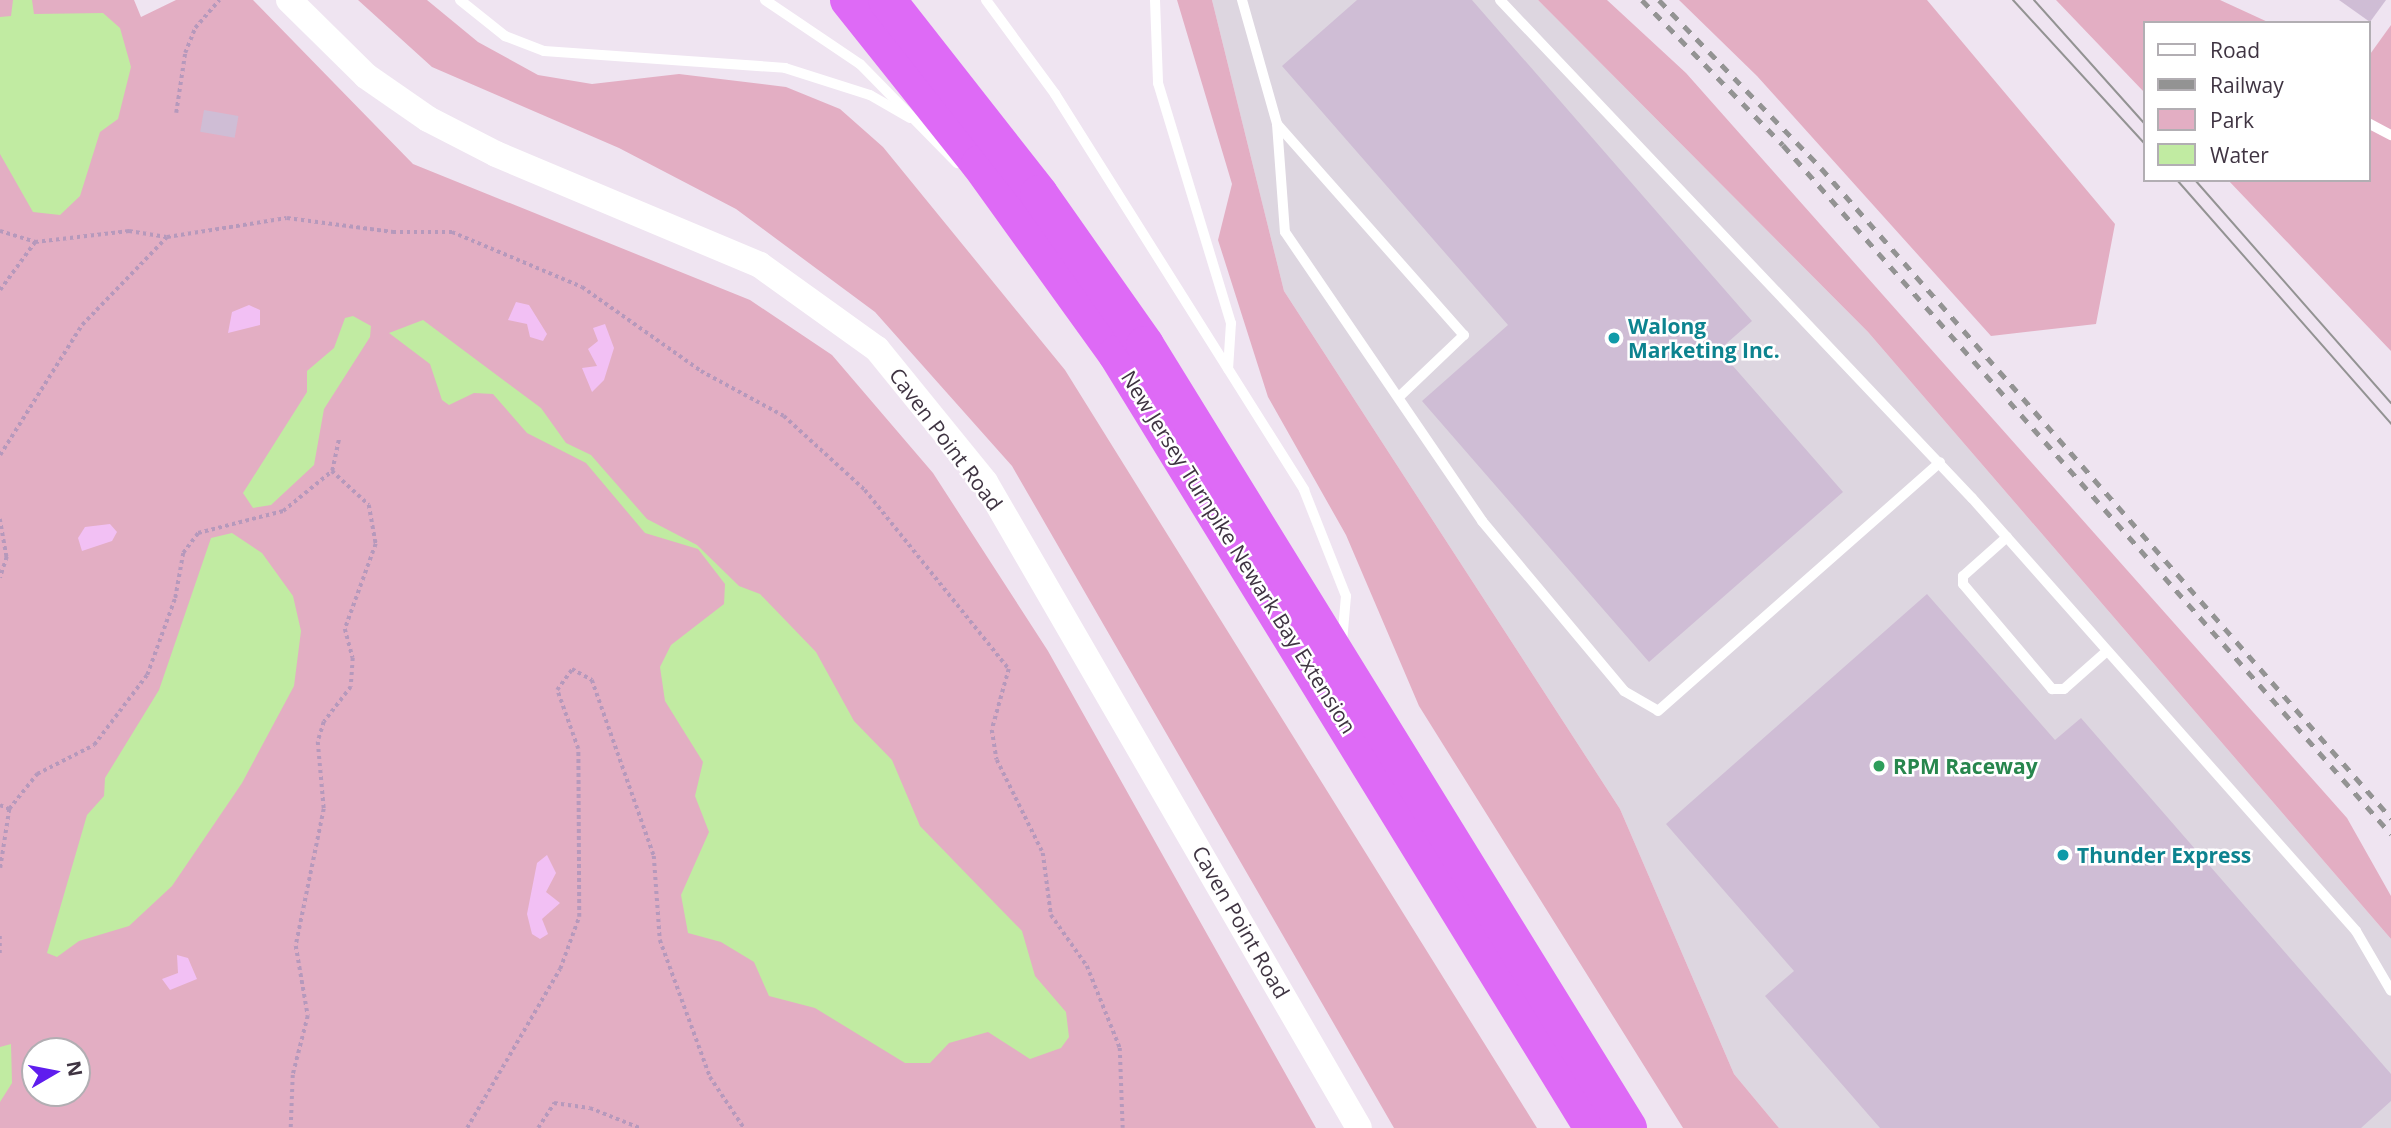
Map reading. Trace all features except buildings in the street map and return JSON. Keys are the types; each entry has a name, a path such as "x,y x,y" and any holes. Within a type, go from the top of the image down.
{"highway":[{"name":"New Jersey Turnpike Newark Bay Extension","path":"849,0 1037,239 1170,435 1593,1128"},
{"name":"New Jersey Turnpike Newark Bay Extension","path":"887,0 1119,307 1628,1128"}],"street":[{"name":"Caven Point Road","path":"289,0 366,76 428,118 496,154 760,265 877,349 985,482 1359,1128"}],"lane":[{"path":"460,0 505,36 544,51 785,68 860,91 910,118"},
{"path":"765,0 860,64 910,118 1037,239"},
{"path":"986,0 1055,94 1304,490 1332,548 1346,596 1340,662"},
{"path":"1155,0 1158,83 1231,323 1228,369"},
{"path":"1242,0 1277,124 1285,232 1482,521 1624,691 1658,711 1940,462"},
{"path":"1500,0 1940,462 2356,931 2391,991"},
{"path":"1277,124 1464,335 1399,397"},
{"path":"2370,124 2391,135"},
{"path":"2007,537 1963,576 1963,584 2052,689 2064,689 2107,651"}],"path":[{"path":"176,113 185,53 195,28 219,0"},
{"path":"0,231 35,242 129,231 167,237 286,218 372,230 452,232 483,242 582,287 701,371 784,416 865,490 1010,668 992,730 997,760 1037,835 1051,915 1087,966 1119,1048 1123,1128"},
{"path":"0,455 82,326 167,237"},
{"path":"0,290 35,242"},
{"path":"0,868 9,809 37,774 94,745 147,675 190,541 210,526 283,511 332,471 339,439"},
{"path":"290,1128 293,1075 308,1016 296,946 324,809 318,742 324,722 351,687 345,629 377,530 369,505 332,471"},
{"path":"0,519 7,557 0,578"},
{"path":"467,1128 560,969 579,917 576,736 557,690 572,669 592,680 654,856 660,940 710,1077 744,1128"},
{"path":"0,806 9,809"},
{"path":"0,936 0,954"},
{"path":"538,1128 554,1103 590,1108 640,1128"}],"shaded area":[{"path":"1212,0 1538,0 1868,332 2391,939 2391,1128 1779,1128 1734,1074 1620,809 1284,291"}],"green space":[{"path":"0,0 134,0 141,17 176,0 253,0 413,164 750,300 832,355 933,473 1048,651 1316,1128 0,1128"},
{"path":"358,0 427,0 478,42 538,75 592,84 679,74 786,87 840,109 883,147 1065,370 1537,1128 1394,1128 1012,466 875,312 736,209 619,148 432,67"},
{"path":"1177,0 1212,0 1284,291 1620,809 1734,1074 1779,1128 1683,1128 1419,706 1346,535 1268,397 1218,240 1232,184"},
{"path":"1538,0 1607,0 1686,73 2347,818 2391,896 2391,939 1868,332"},
{"path":"1679,0 1927,0 2115,224 2096,324 1991,336 1757,76"},
{"path":"2056,0 2220,0 2266,21 2142,21 2142,90"},
{"path":"2391,25 2391,351 2230,182 2370,182 2370,54"}],"sand":[{"path":"516,302 529,305 547,334 543,341 530,337 527,324 508,320"},
{"path":"249,305 260,310 260,325 228,333 232,312"},
{"path":"605,324 614,348 604,380 592,392 582,368 597,366 588,349 598,341 593,328"},
{"path":"110,524 117,532 112,541 82,551 78,538 85,527"},
{"path":"547,855 556,873 546,892 560,903 542,919 548,934 540,939 532,934 527,914 537,863"},
{"path":"177,955 188,958 197,979 170,990 162,979 178,973"}],"water":[{"path":"13,0 32,0 34,14 103,13 120,28 131,67 118,119 100,132 80,196 60,215 33,212 0,154 0,17 11,16"},
{"path":"353,316 371,326 370,337 324,409 314,465 271,505 253,508 243,493 307,392 307,371 334,348 345,318"},
{"path":"423,320 541,408 566,443 591,455 647,519 697,545 739,586 760,594 816,652 854,721 892,760 920,826 1022,931 1035,976 1066,1012 1069,1037 1061,1048 1030,1059 988,1032 949,1043 930,1063 905,1063 815,1008 769,996 754,962 721,942 688,933 681,895 709,832 695,796 703,762 665,701 660,667 671,645 724,604 725,584 698,549 645,533 586,463 527,433 493,394 474,393 449,405 442,400 430,364 389,333"},
{"path":"232,533 262,553 293,596 301,631 294,686 242,783 172,886 129,926 79,941 57,957 47,953 87,815 104,796 105,778 159,690 211,538"},
{"path":"11,1044 12,1083 0,1102 0,1047"}],"tram line":[{"path":"2013,0 2142,141"},
{"path":"2034,0 2142,121"},
{"path":"2179,182 2391,424"},
{"path":"2197,182 2391,403"}],"railway":[{"path":"1642,0 1783,145 2391,834"},
{"path":"1659,0 1821,168 2391,818"}],"place":[{"name":"Walong Marketing Inc.","path":"1614,338"},
{"name":"RPM Raceway","path":"1879,766"},
{"name":"Thunder Express","path":"2063,855"}]}
